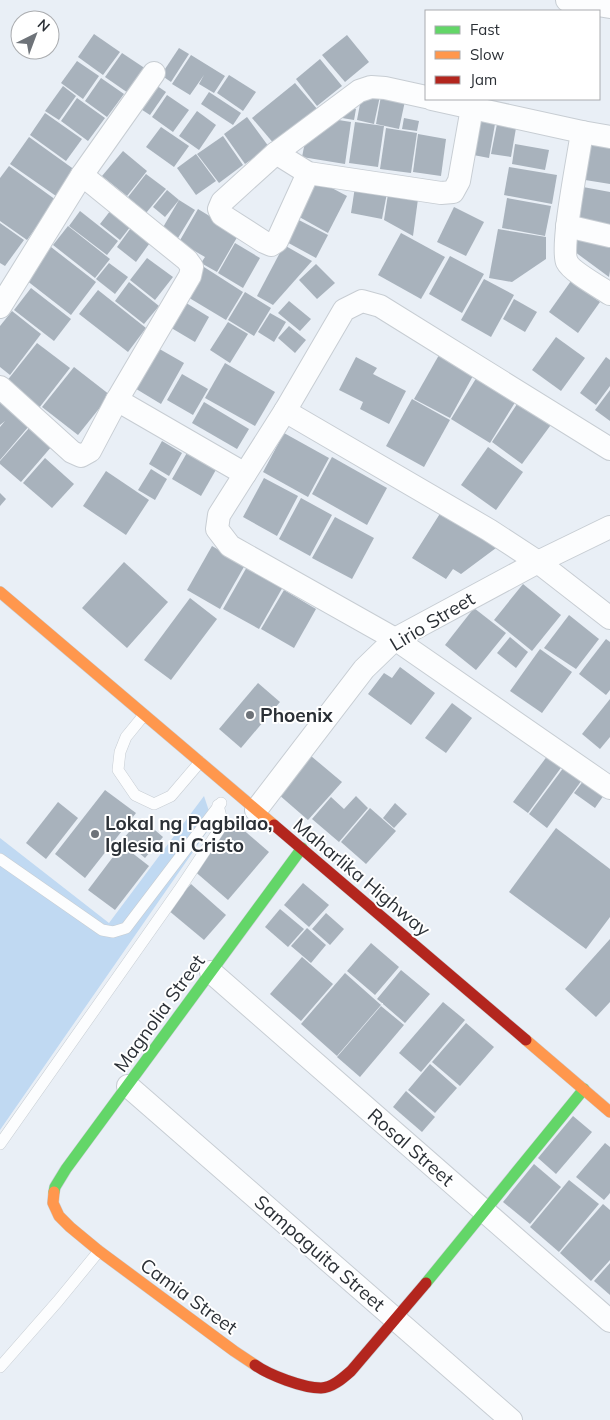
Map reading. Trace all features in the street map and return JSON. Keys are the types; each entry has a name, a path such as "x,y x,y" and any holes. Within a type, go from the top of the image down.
{"street":[{"path":"567,0 610,7"},
{"path":"0,307 82,174 154,73"},
{"path":"308,173 277,240 271,245 222,215 218,209 222,202 276,153 359,91 371,87 385,88 425,97"},
{"path":"436,100 610,137"},
{"path":"276,153 308,173 441,193 453,192 459,180 472,108"},
{"path":"582,132 567,226 565,255 567,263 573,270 610,294"},
{"path":"0,387 72,452 80,456 90,451 117,400 190,276 192,267 188,260 82,174"},
{"path":"567,226 610,236"},
{"path":"610,448 380,306 362,301 344,310 285,411 219,515 217,529 230,546 395,639 610,788"},
{"path":"117,400 245,474"},
{"path":"285,411 489,530 538,562 610,618"},
{"name":"Lirio Street","path":"256,810 364,670 395,639 538,562 610,527"},
{"name":"Maharlika Highway","path":"0,592 610,1112"},
{"name":"Magnolia Street","path":"53,1203 55,1186 66,1169 302,848"},
{"name":"Rosal Street","path":"211,972 610,1321"},
{"name":"Sampaguita Street","path":"128,1086 511,1420"},
{"path":"396,1319 584,1089"},
{"name":"Camia Street","path":"53,1203 59,1216 70,1228 226,1345 261,1369 298,1384 322,1388 337,1382 351,1371 396,1319"}],"lane":[{"path":"144,714 126,737 120,752 118,770 135,795 154,804 172,796 200,762"},
{"path":"0,860 102,930 112,932 126,928 218,805 233,789"},
{"path":"0,1144 179,890 219,830 222,821 218,805"},
{"path":"0,1367 99,1251"}],"shaded area":[{"path":"204,796 213,823 0,1130 0,838 109,923"}],"building":[{"path":"94,34 120,52 103,75 78,57"},
{"path":"347,35 369,62 345,82 322,55"},
{"path":"179,48 189,54 171,82 161,75"},
{"path":"122,53 149,71 131,95 105,77"},
{"path":"191,55 225,76 214,93 199,84 204,75 190,95 172,84"},
{"path":"320,59 342,86 317,106 296,79"},
{"path":"77,61 99,76 83,99 61,83"},
{"path":"229,75 256,92 243,111 217,93"},
{"path":"101,78 124,94 107,117 85,101"},
{"path":"150,81 166,92 150,115 133,104"},
{"path":"295,83 318,110 275,145 252,118"},
{"path":"63,86 76,96 59,120 45,111"},
{"path":"209,92 241,113 233,125 201,104"},
{"path":"362,93 380,96 374,124 357,120"},
{"path":"167,95 189,110 173,132 152,117"},
{"path":"381,96 405,101 399,129 376,124"},
{"path":"77,98 105,118 88,141 61,121"},
{"path":"344,106 356,109 354,120 342,118"},
{"path":"197,111 216,125 199,150 179,136"},
{"path":"45,113 82,139 66,161 30,135"},
{"path":"247,117 269,147 245,164 224,134"},
{"path":"326,118 351,122 345,164 302,157 305,142"},
{"path":"404,118 419,121 417,131 402,129"},
{"path":"473,120 495,124 489,158 468,154"},
{"path":"355,122 384,126 378,167 349,163"},
{"path":"497,124 516,128 511,157 491,154"},
{"path":"161,127 189,146 174,167 146,147"},
{"path":"386,128 417,133 411,173 380,169"},
{"path":"418,134 446,139 441,176 413,172"},
{"path":"223,136 243,165 219,183 197,154"},
{"path":"29,137 75,170 56,196 10,164"},
{"path":"586,139 610,144 610,184 579,179"},
{"path":"515,144 549,150 545,170 512,164"},
{"path":"123,151 147,171 127,196 102,176"},
{"path":"196,154 216,181 196,195 177,168"},
{"path":"9,166 56,200 27,240 0,221 0,178"},
{"path":"509,167 557,175 552,204 504,195"},
{"path":"146,174 166,189 146,213 128,197"},
{"path":"313,178 347,196 328,233 294,214"},
{"path":"355,187 387,193 382,219 351,213"},
{"path":"583,187 610,192 610,230 576,224"},
{"path":"167,190 179,200 165,217 153,207"},
{"path":"388,194 418,199 413,236 384,220"},
{"path":"507,198 551,206 545,236 502,228"},
{"path":"179,200 195,210 178,238 162,229"},
{"path":"114,206 134,222 120,240 100,224"},
{"path":"454,207 484,222 466,256 437,242"},
{"path":"198,209 239,234 217,272 201,263 205,257 179,242"},
{"path":"80,211 118,241 107,255 69,226"},
{"path":"295,218 328,235 316,258 283,240"},
{"path":"0,223 24,240 5,266 0,263"},
{"path":"133,225 152,240 136,262 117,247"},
{"path":"68,226 110,259 95,278 53,245"},
{"path":"498,229 546,237 546,259 512,282 489,278"},
{"path":"574,232 610,239 609,277 571,249"},
{"path":"401,233 445,257 421,299 378,275"},
{"path":"235,243 260,258 243,288 218,273"},
{"path":"284,245 312,261 273,305 257,296"},
{"path":"51,247 96,282 71,315 26,280"},
{"path":"450,256 484,274 462,313 429,294"},
{"path":"147,258 173,277 155,300 130,280"},
{"path":"109,263 128,277 115,294 96,279"},
{"path":"316,264 335,283 317,299 299,280"},
{"path":"204,267 243,292 226,320 186,296"},
{"path":"484,279 514,295 491,337 461,320"},
{"path":"571,281 600,302 578,333 549,312"},
{"path":"129,282 159,306 144,324 115,301"},
{"path":"31,288 71,319 54,341 14,310"},
{"path":"98,290 146,328 128,352 79,314"},
{"path":"245,292 271,308 254,336 228,320"},
{"path":"514,299 537,312 525,332 503,319"},
{"path":"183,301 209,317 195,342 168,326"},
{"path":"289,301 311,319 300,331 278,313"},
{"path":"12,311 41,334 10,375 0,367 0,326"},
{"path":"270,313 286,322 274,342 258,332"},
{"path":"228,322 248,334 230,363 210,350"},
{"path":"289,326 306,340 295,353 278,338"},
{"path":"556,337 585,358 561,391 532,370"},
{"path":"37,343 70,368 39,408 6,382"},
{"path":"156,347 184,363 161,404 133,387"},
{"path":"439,355 474,374 450,418 414,399"},
{"path":"356,357 377,368 373,374 406,391 389,424 360,409 363,402 339,390"},
{"path":"606,357 610,360 610,386 596,405 580,393"},
{"path":"225,363 275,392 255,426 205,398"},
{"path":"74,367 110,395 78,435 42,407"},
{"path":"480,372 519,396 490,443 451,419"},
{"path":"182,374 208,389 193,415 167,400"},
{"path":"610,390 610,421 595,410"},
{"path":"521,398 553,422 522,464 492,442"},
{"path":"0,399 29,426 0,460 0,427 5,421 0,425"},
{"path":"412,399 450,420 424,467 386,446"},
{"path":"204,402 249,429 237,449 192,423"},
{"path":"30,427 52,446 21,482 0,464 0,461"},
{"path":"284,433 329,458 308,497 263,472"},
{"path":"162,441 182,453 169,476 149,464"},
{"path":"488,447 523,472 496,510 461,485"},
{"path":"188,451 217,468 201,496 172,479"},
{"path":"332,457 387,488 367,525 312,494"},
{"path":"45,458 74,484 52,508 23,483"},
{"path":"151,469 167,479 155,500 138,490"},
{"path":"106,471 149,500 126,535 83,506"},
{"path":"264,478 298,496 277,536 243,517"},
{"path":"0,493 6,499 0,506"},
{"path":"301,498 332,515 310,556 279,539"},
{"path":"441,512 496,548 461,574 453,569 446,579 412,558"},
{"path":"335,517 374,538 352,579 312,558"},
{"path":"212,546 245,565 220,609 187,590"},
{"path":"124,562 168,602 127,648 82,608"},
{"path":"248,565 284,585 259,629 223,609"},
{"path":"523,584 561,615 532,651 494,620"},
{"path":"284,590 316,609 294,648 261,629"},
{"path":"190,598 217,619 171,680 144,660"},
{"path":"474,608 506,633 476,670 445,645"},
{"path":"569,615 599,639 576,669 544,648"},
{"path":"510,637 528,652 516,668 497,653"},
{"path":"606,639 610,642 610,690 606,695 579,674"},
{"path":"540,649 572,672 542,713 510,691"},
{"path":"400,667 435,693 411,725 368,694 384,673 392,678"},
{"name":"Phoenix","path":"258,683 280,702 241,748 219,729"},
{"path":"610,699 610,737 600,749 582,734"},
{"path":"452,703 472,718 446,753 425,738"},
{"path":"548,755 563,765 528,813 513,802"},
{"path":"311,756 342,782 308,820 278,794"},
{"path":"564,767 582,780 547,828 529,814"},
{"path":"584,780 604,795 595,808 574,793"},
{"name":"Lokal ng Pagbilao, Iglesia ni Cristo","path":"105,790 136,813 85,878 55,854"},
{"path":"356,796 368,808 339,842 312,819 331,797 344,809"},
{"path":"58,802 78,818 46,859 26,843"},
{"path":"395,803 407,814 394,828 383,818"},
{"path":"370,808 396,831 366,864 341,842"},
{"path":"141,818 163,837 145,858 123,839"},
{"path":"233,821 269,852 228,900 192,869"},
{"path":"556,828 610,869 610,917 586,949 509,892"},
{"path":"122,845 149,866 115,910 88,890"},
{"path":"303,883 329,905 309,927 284,905"},
{"path":"191,884 226,915 204,940 168,910"},
{"path":"280,909 304,929 288,947 265,927"},
{"path":"326,913 344,929 330,945 312,929"},
{"path":"307,928 326,945 311,963 291,946"},
{"path":"610,939 610,1002 596,1017 565,989"},
{"path":"371,943 399,967 375,995 347,971"},
{"path":"302,957 333,984 301,1021 270,994"},
{"path":"401,970 430,994 405,1023 377,999"},
{"path":"345,973 381,1005 337,1056 301,1024"},
{"path":"443,1002 465,1020 421,1072 399,1053"},
{"path":"381,1006 404,1025 360,1077 337,1057"},
{"path":"466,1023 494,1047 460,1086 432,1062"},
{"path":"430,1064 457,1088 435,1113 408,1090"},
{"path":"406,1091 435,1117 422,1132 393,1107"},
{"path":"573,1116 592,1132 556,1174 538,1158"},
{"path":"605,1143 610,1147 610,1193 604,1200 576,1177"},
{"path":"534,1164 561,1187 530,1224 503,1202"},
{"path":"569,1180 599,1204 559,1252 530,1227"},
{"path":"603,1204 610,1210 610,1260 591,1281 560,1253"},
{"path":"610,1263 610,1295 594,1281"}],"traffic: fast":[{"path":"54,1192 66,1169 302,848"},
{"path":"426,1283 584,1089"}],"traffic: slow":[{"path":"0,592 274,825"},
{"path":"526,1040 610,1112"},
{"path":"54,1192 53,1203 59,1216 70,1227 99,1251 255,1365"}],"traffic: jam":[{"path":"274,825 526,1040"},
{"path":"255,1365 277,1377 305,1386 325,1388 351,1371 426,1283"}],"place":[{"name":"Phoenix","path":"250,715"},
{"name":"Lokal ng Pagbilao, Iglesia ni Cristo","path":"95,834"}]}
